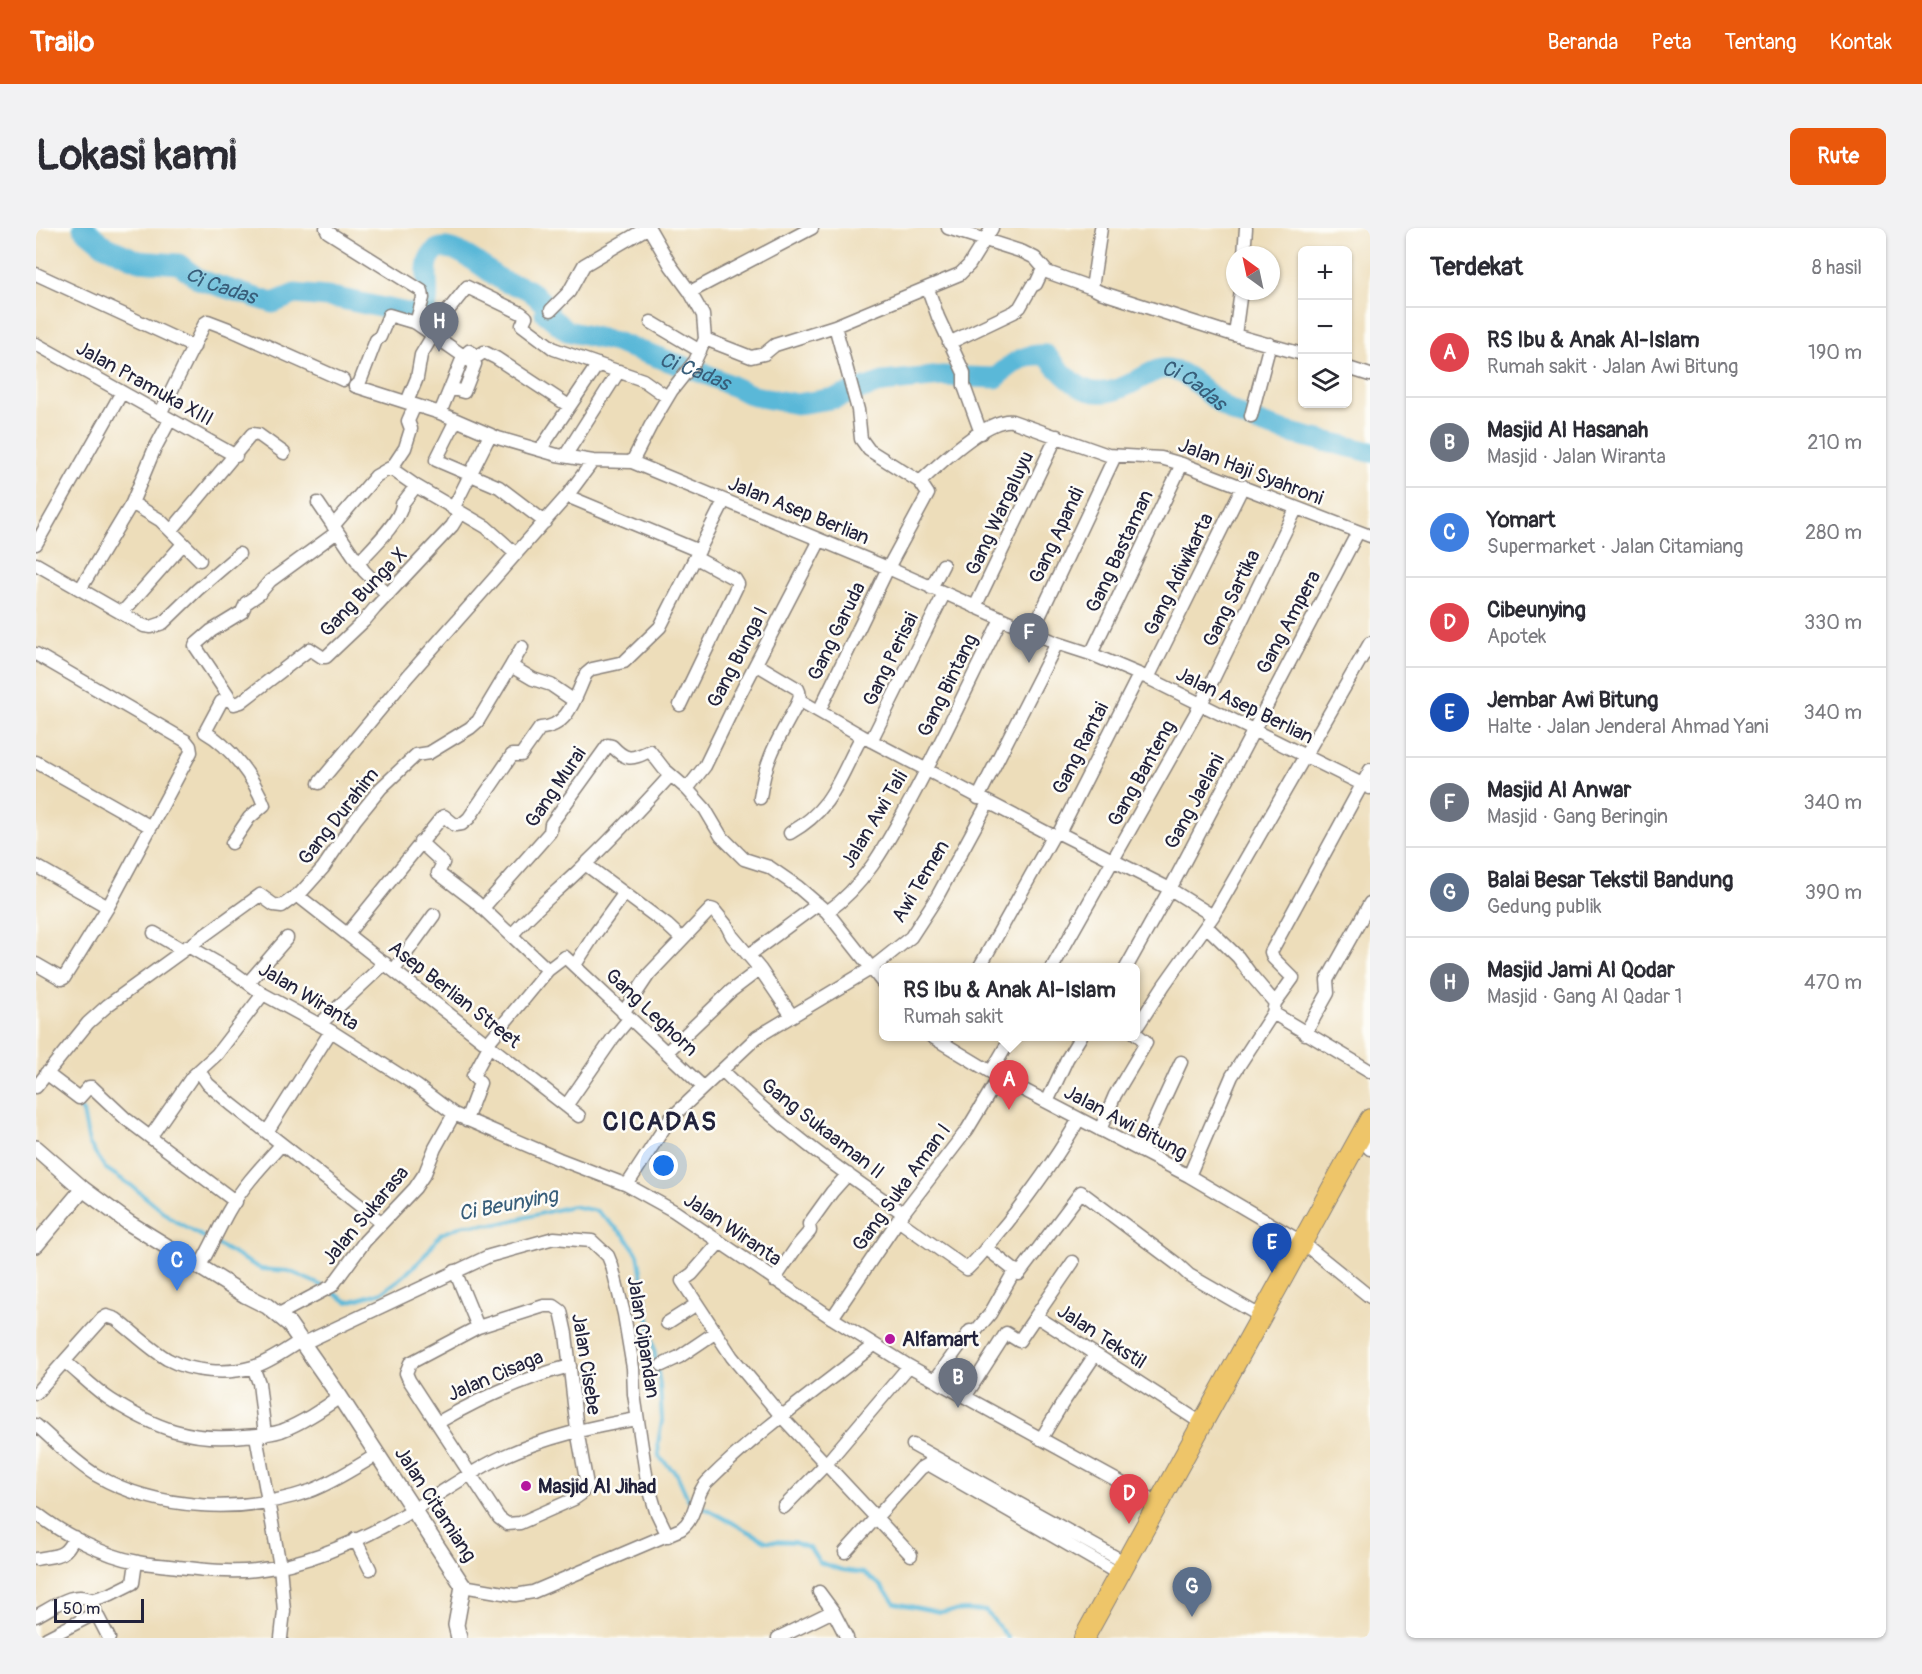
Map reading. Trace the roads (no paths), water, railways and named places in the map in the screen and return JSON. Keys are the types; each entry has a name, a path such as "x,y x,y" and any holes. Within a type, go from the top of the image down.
{"main road":[{"path":"1084,1638 1303,1243 1365,1144 1370,1119"}],"street":[{"path":"326,228 328,232 356,251 422,291 423,298 418,318 431,334 464,357"},
{"path":"551,310 569,292 584,265 648,228 703,315 700,350 668,397 632,462"},
{"path":"690,292 812,228"},
{"path":"948,228 1023,252 1035,258 1043,269 1054,276 1298,353"},
{"path":"651,322 700,350 751,357 764,354 776,345 835,326 928,289 965,270 992,228"},
{"path":"1092,288 1101,228"},
{"path":"1245,246 1246,228"},
{"path":"949,343 1020,307 1043,269"},
{"path":"36,274 194,347"},
{"path":"392,470 405,448 411,429 408,421 421,355 431,334 467,287 521,312 526,317 522,325 554,349 643,380 668,397"},
{"path":"928,289 964,380 981,433"},
{"path":"1235,334 1240,300"},
{"name":"Jalan Asep Berlian","path":"418,318 389,315 357,386 440,413 490,435 540,450 593,461 632,462 888,568 1057,643 1091,654 1144,677 1366,786"},
{"path":"81,588 132,503 205,323 211,321 343,380"},
{"path":"835,326 858,410 861,439 869,450 920,482"},
{"name":"Jalan Pramuka XIII","path":"36,344 236,456"},
{"path":"1251,416 1270,344"},
{"path":"440,413 464,357 469,351 478,356 484,352 496,358 568,406"},
{"path":"540,450 598,364"},
{"path":"1352,370 1370,375"},
{"path":"565,456 619,371"},
{"path":"36,544 122,392"},
{"path":"456,420 436,460 471,474 512,495 545,522"},
{"name":"Jalan Haji Syahroni","path":"920,482 958,447 1003,420 1115,456 1161,458 1182,464 1364,534"},
{"path":"171,531 236,456 252,434 256,433 284,453"},
{"name":"Gang Bunga X","path":"228,698 234,704 241,702 310,649 326,657 340,646 452,526 471,474 490,435"},
{"name":"Gang Wargaluyu","path":"975,607 1057,436"},
{"name":"Gang Apandi","path":"1032,632 1115,456"},
{"path":"319,783 408,676 545,522 593,461"},
{"name":"Gang Bastaman","path":"1091,654 1182,464"},
{"path":"232,843 249,818 264,805 257,788 231,755 213,736 205,732 221,702 228,698 228,695 196,648 196,644 211,631 242,612 246,603 259,594 270,581 335,529 376,476 387,468 486,527 516,555"},
{"name":"Gang Garuda","path":"819,711 888,568 928,494 920,482"},
{"path":"358,563 392,524 402,504 416,486"},
{"name":"Gang Adiwikarta","path":"1144,677 1243,486"},
{"path":"567,496 697,554 735,579 738,584 680,705"},
{"path":"348,933 431,828 444,816 455,825 462,824 469,818 507,760 514,754 521,755 540,728 550,728 563,720 586,674 599,667 624,662 660,627 724,501"},
{"path":"132,503 160,520 200,560"},
{"path":"318,503 358,563 388,595"},
{"name":"Gang Sartika","path":"1201,704 1296,509"},
{"name":"Gang Ampera","path":"1252,730 1364,534"},
{"name":"Gang Bunga I","path":"691,793 820,540"},
{"path":"122,613 183,544"},
{"path":"36,564 144,626 151,627 163,623 239,554"},
{"path":"931,588 943,565"},
{"name":"Gang Perisai","path":"790,833 804,825 826,804 836,789 866,739 944,594"},
{"name":"Gang Bintang","path":"927,769 1001,619"},
{"name":"Awi Temen","path":"627,1185 670,1119 757,1037 872,968 911,937 937,897 1057,643"},
{"path":"1140,1023 1210,921 1370,643"},
{"name":"Gang Durahim","path":"303,899 355,820 381,788 416,755 429,753 471,728 478,721 522,647"},
{"path":"36,654 186,741 191,752 108,907 64,978 36,964"},
{"path":"756,664 800,692 799,700 775,742 764,771 760,798"},
{"path":"511,666 533,679 551,685 573,700"},
{"name":"Gang Rantai","path":"982,963 1144,677"},
{"path":"799,700 866,739 983,800 1114,860 1170,889 1210,921 1274,1008 1305,1034 1370,1071"},
{"name":"Gang Banteng","path":"1055,963 1201,704"},
{"name":"Gang Jaelani","path":"1128,963 1170,889 1252,730"},
{"name":"Gang Murai","path":"483,908 550,832 551,824 608,746 612,746 620,755 633,758 651,752 664,769 691,793"},
{"path":"36,762 151,827"},
{"name":"Jalan Awi Tali","path":"749,955 822,908 844,899 863,879 895,828 927,769"},
{"path":"1189,1176 1232,1076 1293,978 1271,957 1270,952 1366,786 1370,770"},
{"path":"512,935 534,910 631,819 669,777"},
{"path":"691,793 705,808 721,836 744,859 769,867 798,887 822,908 879,978"},
{"path":"420,842 443,863 438,873 483,908 548,970"},
{"path":"585,864 667,925 682,939"},
{"path":"36,866 108,907"},
{"path":"466,1120 480,1083 473,1076 488,1045 548,970 564,957 575,965 624,894"},
{"path":"36,1087 88,1023 108,1005 260,895 273,905 280,906 296,896 303,899"},
{"name":"Asep Berlian Street","path":"303,899 579,1116"},
{"path":"1305,1034 1328,993 1327,980 1370,903"},
{"path":"566,1106 613,1038 645,980 709,910 712,909 760,969 792,1016"},
{"path":"267,1132 326,1027 390,967 434,915"},
{"name":"Jalan Wiranta","path":"154,933 186,948 263,994 326,1027 417,1086 454,1114 627,1185 674,1212 774,1280 909,1366 1158,1503"},
{"path":"248,983 287,938"},
{"name":"Gang Leghorn","path":"575,965 703,1087"},
{"path":"667,1052 731,991 760,969"},
{"path":"152,1136 192,1077 218,1054 263,994"},
{"path":"1100,1130 1115,1095 1146,1043 1140,1036"},
{"name":"Jalan Awi Bitung","path":"941,1041 995,1074 1189,1176 1303,1243 1370,1297"},
{"name":"Gang Suka Aman I","path":"832,1318 900,1216 967,1130 1010,1041"},
{"path":"1047,1102 1078,1041"},
{"path":"1140,1151 1181,1062"},
{"name":"Gang Sukaaman II","path":"722,1070 755,1103 848,1174 963,1268 967,1269 986,1248"},
{"path":"199,1071 208,1084 231,1104 382,1223"},
{"path":"46,1074 79,1098 89,1087 92,1087 126,1119 152,1136 236,1202"},
{"name":"Jalan Sukarasa","path":"279,1314 327,1289 425,1173 435,1148 454,1114"},
{"path":"1079,1119 1051,1164 986,1248 1019,1274 1081,1192 1189,1275 1262,1317"},
{"path":"199,1267 236,1202 254,1176 281,1145"},
{"name":"Jalan Citamiang","path":"36,1148 83,1189 129,1223 279,1314 303,1342 415,1509 463,1586 480,1590 523,1595 545,1588 668,1536 685,1526 705,1483 739,1452 874,1345"},
{"path":"774,1280 810,1230 809,1224 848,1174"},
{"path":"36,1245 83,1189"},
{"name":"Jalan Cipandan","path":"253,1367 489,1256 554,1238 584,1239 597,1245 608,1256 624,1314 647,1481 656,1511 668,1536"},
{"path":"719,1243 692,1274 682,1281 732,1357 782,1417 911,1555"},
{"name":"Jalan Tekstil","path":"1073,1262 1036,1316 1203,1424"},
{"path":"935,1380 970,1331 975,1332 990,1314 1015,1270"},
{"path":"455,1271 478,1327"},
{"path":"668,1323 697,1304"},
{"name":"Jalan Cisebe","path":"544,1306 558,1308 561,1311 570,1366 586,1485 581,1494 574,1499 520,1523 507,1524 499,1518 436,1423 409,1380 406,1373 407,1368 410,1363 478,1327 544,1306"},
{"path":"36,1393 102,1318 107,1316 116,1319 166,1358 182,1366 219,1371 253,1367 259,1383 260,1435 268,1502 280,1566 284,1611 280,1638"},
{"path":"965,1397 1006,1333 1019,1341 1036,1316"},
{"path":"662,1365 679,1357 716,1332"},
{"path":"1041,1439 1095,1355"},
{"path":"65,1362 109,1399 155,1425 177,1433 201,1437 260,1435 282,1430 313,1415 340,1397"},
{"name":"Jalan Cisaga","path":"436,1423 499,1391 570,1366"},
{"path":"784,1507 826,1464 909,1366"},
{"path":"36,1513 93,1547 136,1562 209,1571 256,1570 310,1558 355,1539 415,1509 470,1474 503,1457 577,1430 638,1419"},
{"path":"36,1425 96,1474 143,1494 197,1506 268,1502 318,1487 378,1454"},
{"path":"913,1445 1123,1569"},
{"path":"845,1552 921,1468 928,1464 1123,1569"},
{"path":"36,1559 64,1553 68,1550 74,1537"},
{"path":"355,1539 370,1569"},
{"path":"36,1616 76,1596 84,1596 92,1600 104,1598 133,1583 136,1562"},
{"path":"455,1637 463,1586"},
{"path":"819,1592 833,1611 847,1638"},
{"path":"92,1600 109,1638"},
{"path":"778,1638 833,1611"},
{"path":"48,1638 96,1613"}],"waterway":[{"name":"Ci Cadas","path":"83,228 105,246 139,261 179,264 200,280 273,303 295,294 337,298 422,316 427,303 429,259 439,249 447,248 468,257 505,282 520,286 532,293 548,310 545,313 567,331 615,342 708,375 754,396 797,404 836,398 883,382 942,376 996,378 1018,360 1046,355 1068,378 1089,391 1113,391 1157,370 1173,370 1188,377 1226,408 1249,419 1283,431 1370,452"},
{"name":"Ci Beunying","path":"42,1081 57,1088"},
{"name":"Ci Beunying","path":"65,1094 83,1112 89,1143 105,1168 132,1186 173,1220 261,1269 289,1271 323,1286"},
{"name":"Ci Beunying","path":"329,1290 348,1302 382,1292 421,1260 441,1234 464,1225 498,1224 572,1206 597,1211 624,1235 638,1254 660,1385 662,1421 658,1443 659,1457 677,1474 688,1499 766,1541 794,1542 810,1548 819,1562 842,1570 864,1573 881,1586 895,1603 939,1612 986,1611 1008,1638"}],"place":[{"name":"Masjid Jami Al Qodar","path":"439,352"},
{"name":"Masjid Al Anwar","path":"1029,663"},
{"name":"RS Ibu & Anak Al-Islam","path":"1009,1110"},
{"name":"Jembar Awi Bitung","path":"1272,1273"},
{"name":"Yomart","path":"177,1291"},
{"name":"Alfamart","path":"890,1339"},
{"name":"Masjid Al Hasanah","path":"958,1408"},
{"name":"Masjid Al Jihad","path":"526,1486"},
{"name":"Cibeunying","path":"1129,1524"},
{"name":"Balai Besar Tekstil Bandung","path":"1192,1617"}],"district":[{"name":"CICADAS","path":"660,1121"}]}
